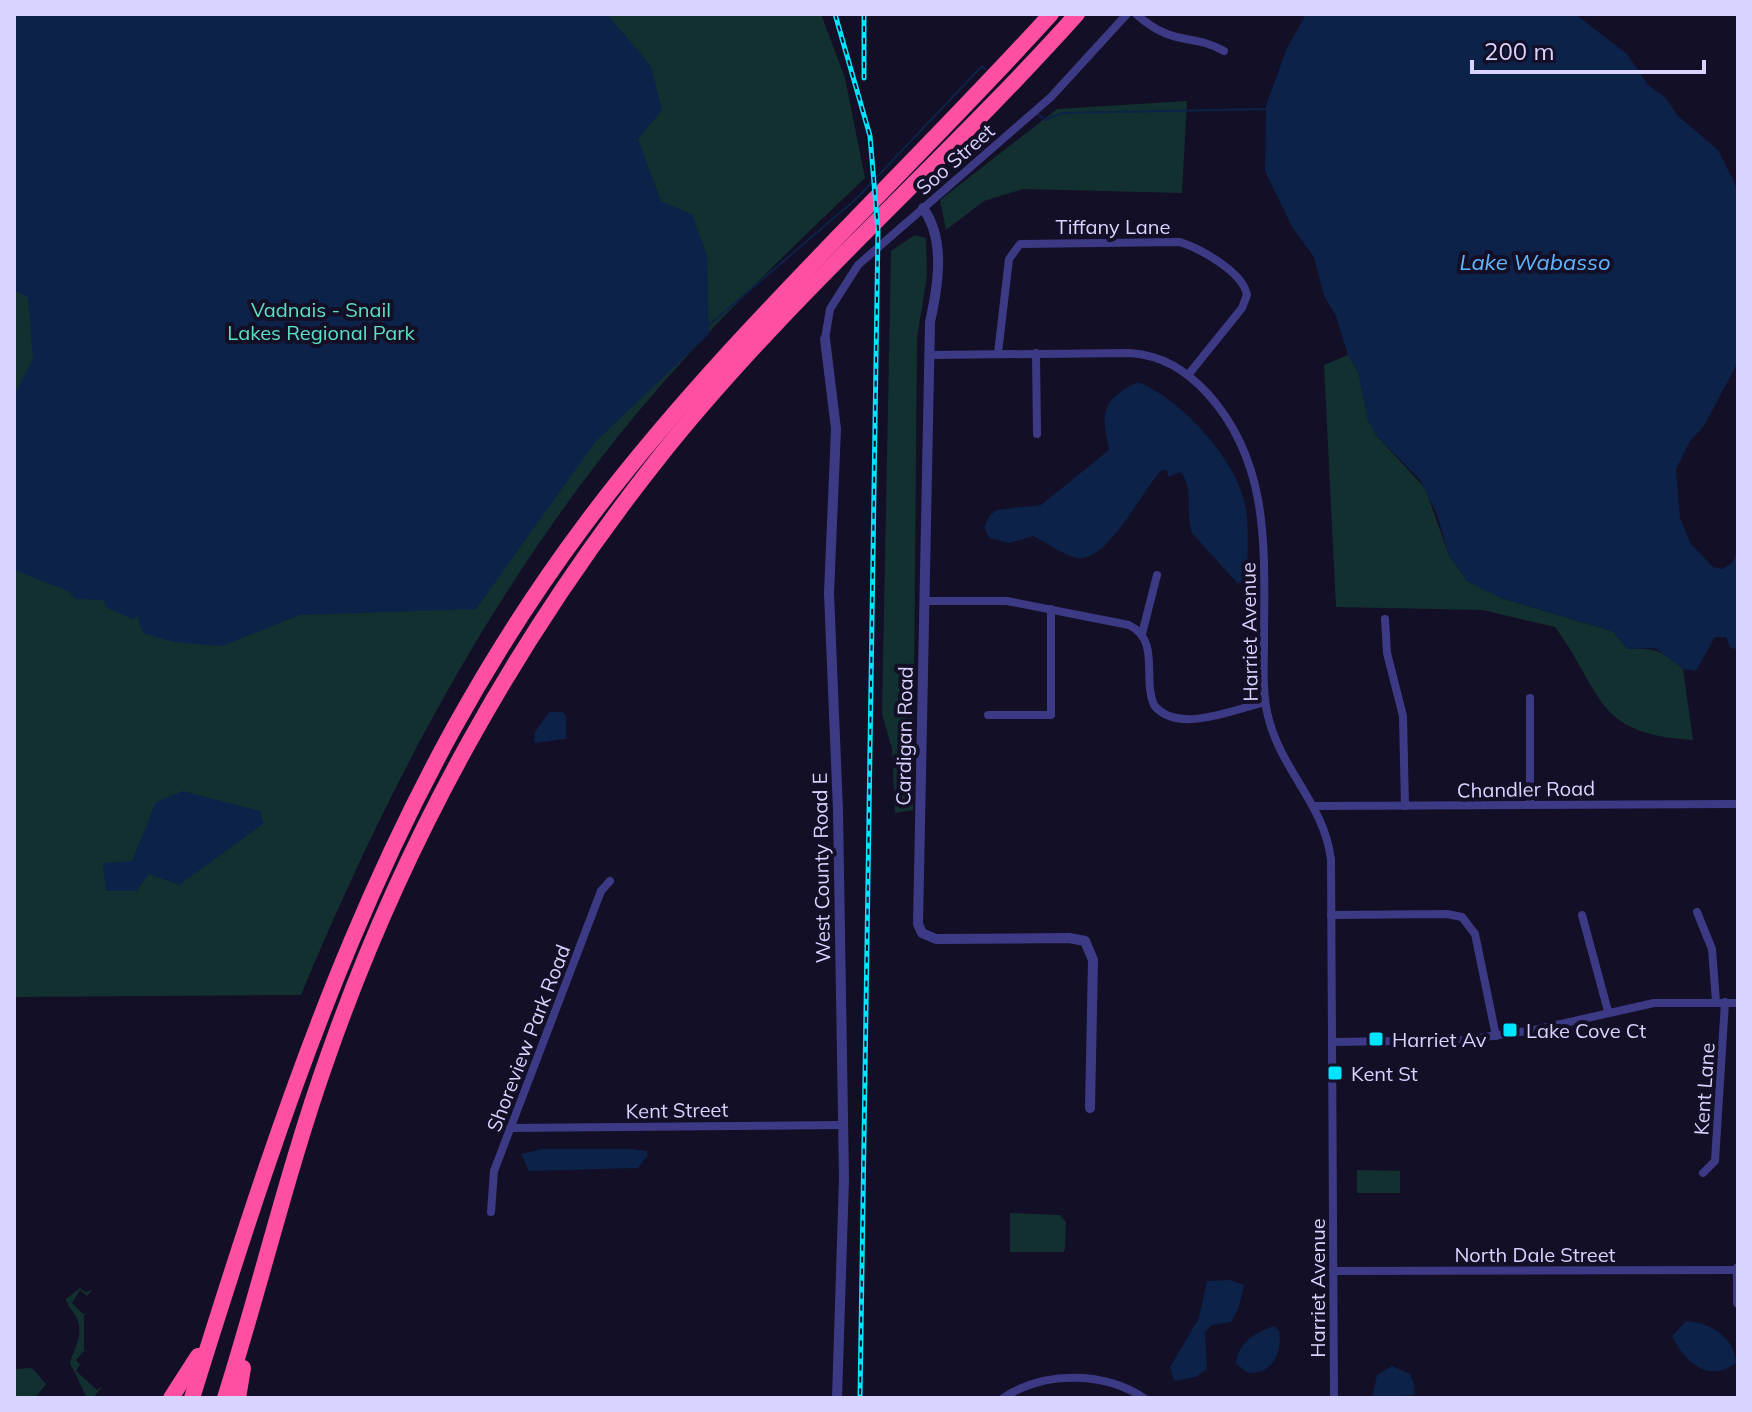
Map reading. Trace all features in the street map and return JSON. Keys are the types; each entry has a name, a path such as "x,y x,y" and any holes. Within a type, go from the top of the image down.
{"highway":[{"path":"192,1398 221,1303 319,1017 364,904 424,781 513,628 593,514 698,385 1051,14"},
{"path":"225,1398 309,1111 376,933 457,765 551,607 621,507 740,361 975,124 1077,14"},
{"path":"238,1398 258,1293"},
{"path":"171,1398 198,1356 221,1303"}],"street":[{"name":"Soo Street","path":"825,339 830,309 845,281 873,248 1051,97 1127,14"},
{"path":"1136,14 1166,36 1211,43 1224,51"},
{"name":"Cardigan Road","path":"923,208 935,233 938,266 930,355 918,924 922,933 936,939 1069,938 1085,941 1093,960 1090,1108"},
{"name":"Tiffany Lane","path":"998,353 1009,259 1020,244 1180,242 1201,252 1238,279 1247,295 1242,308 1188,375"},
{"name":"West County Road E","path":"825,339 836,429 829,593 838,810 844,1125 837,1398"},
{"path":"1036,353 1037,434"},
{"name":"Harriet Avenue","path":"930,355 1142,354 1167,361 1188,375 1214,401 1237,434 1258,490 1264,530 1265,702 1283,759 1314,806 1329,843 1334,1398"},
{"path":"1157,575 1142,634 1149,653 1151,699 1164,716 1186,719 1265,702"},
{"path":"925,601 1007,601 1129,625 1142,634"},
{"path":"988,715 1051,715 1051,609"},
{"path":"1385,619 1387,653 1403,716 1405,806"},
{"path":"1530,698 1530,805"},
{"name":"Chandler Road","path":"1314,806 1738,804"},
{"name":"Shoreview Park Road","path":"491,1212 494,1171 601,891 610,881"},
{"name":"Kent Lane","path":"1697,912 1714,962 1721,1002 1715,1161 1703,1173"},
{"path":"1331,915 1447,914 1462,917 1475,934 1496,1036"},
{"path":"1582,915 1608,1011"},
{"path":"1332,1042 1432,1042 1496,1036 1654,1003 1738,1003"},
{"name":"Kent Street","path":"510,1128 844,1125"},
{"path":"1738,1269 1738,1303"},
{"name":"North Dale Street","path":"1333,1271 1738,1269"},
{"path":"1003,1398 1047,1382 1082,1378 1103,1380 1144,1398"}],"green space":[{"name":"Vadnais - Snail Lakes Regional Park","path":"14,14 821,14 845,78 865,178 748,292 665,381 585,478 536,547 448,690 408,765 370,840 301,995 14,997"},
{"path":"1187,101 1182,193 1023,189 984,201 946,230 940,200 1057,109"},
{"path":"915,235 926,238 927,276 917,338 913,810 895,813 892,749 882,714 891,251"},
{"path":"1348,355 1358,372 1376,435 1425,488 1449,555 1467,581 1501,598 1612,631 1628,649 1652,650 1669,658 1683,669 1693,740 1660,736 1636,729 1618,719 1594,691 1555,627 1482,610 1336,607 1324,365"},
{"path":"1357,1170 1400,1171 1400,1193 1357,1193"},
{"path":"1010,1213 1060,1215 1066,1222 1063,1252 1010,1252"},
{"path":"80,1288 85,1292 92,1290 87,1296 80,1290 72,1303 83,1314 90,1312 84,1315 84,1350 91,1352 84,1351 76,1360 80,1365 76,1371 97,1390 103,1386 93,1398 87,1398 70,1363 79,1329 66,1299"},
{"path":"32,1368 46,1384 35,1398 14,1398 14,1369"}],"water":[{"name":"Vadnais - Snail Lakes Regional Park","path":"14,14 607,14 651,66 662,110 638,139 661,201 692,214 707,256 709,334 595,442 476,609 300,615 222,646 173,642 143,633 137,616 132,619 106,607 104,600 75,599 70,592 14,570 14,395 33,359 28,297 14,290"},
{"name":"Lake Wabasso","path":"1306,14 1575,14 1627,54 1648,85 1666,98 1677,115 1718,150 1735,184 1738,201 1738,362 1704,426 1690,441 1676,469 1680,518 1691,544 1713,567 1722,569 1732,563 1738,551 1738,650 1730,647 1726,637 1715,637 1696,671 1683,669 1655,648 1628,649 1612,631 1501,598 1467,581 1449,555 1437,514 1420,480 1376,435 1368,421 1358,372 1348,355 1336,316 1324,296 1314,257 1292,227 1265,171 1266,105 1287,48"},
{"path":"1138,382 1155,390 1189,417 1206,434 1232,471 1241,490 1247,526 1248,577 1238,584 1192,533 1188,487 1181,472 1168,477 1167,470 1161,471 1124,524 1101,549 1089,556 1077,558 1033,536 1009,543 989,538 984,527 990,515 997,510 1041,505 1109,450 1106,409 1116,395"},
{"path":"549,712 563,712 566,716 566,739 534,743 535,732"},
{"path":"183,791 260,811 263,824 179,885 149,874 136,891 106,891 103,863 132,861 156,802"},
{"path":"542,1149 632,1149 646,1151 648,1155 638,1168 529,1171 521,1154"},
{"path":"1230,1280 1244,1285 1239,1307 1231,1322 1212,1325 1205,1332 1207,1369 1196,1377 1174,1381 1170,1367 1199,1318 1207,1281"},
{"path":"1686,1321 1712,1328 1726,1338 1736,1363 1726,1369 1707,1371 1691,1362 1672,1336"},
{"path":"1274,1326 1279,1331 1280,1339 1273,1362 1262,1371 1246,1372 1236,1363 1244,1343"},
{"path":"1392,1366 1410,1374 1415,1386 1414,1395 1372,1398 1377,1375"}],"waterway":[{"path":"709,325 856,199 982,66 985,69"},
{"path":"1038,114 1045,120 1062,113 1268,109"}],"railway":[{"path":"835,14 870,136 878,230 860,1398"},
{"path":"864,14 864,78"}],"place":[{"name":"Lake Cove Ct","path":"1510,1030"},
{"name":"Harriet Av","path":"1376,1039"},
{"name":"Kent St","path":"1335,1073"}]}
